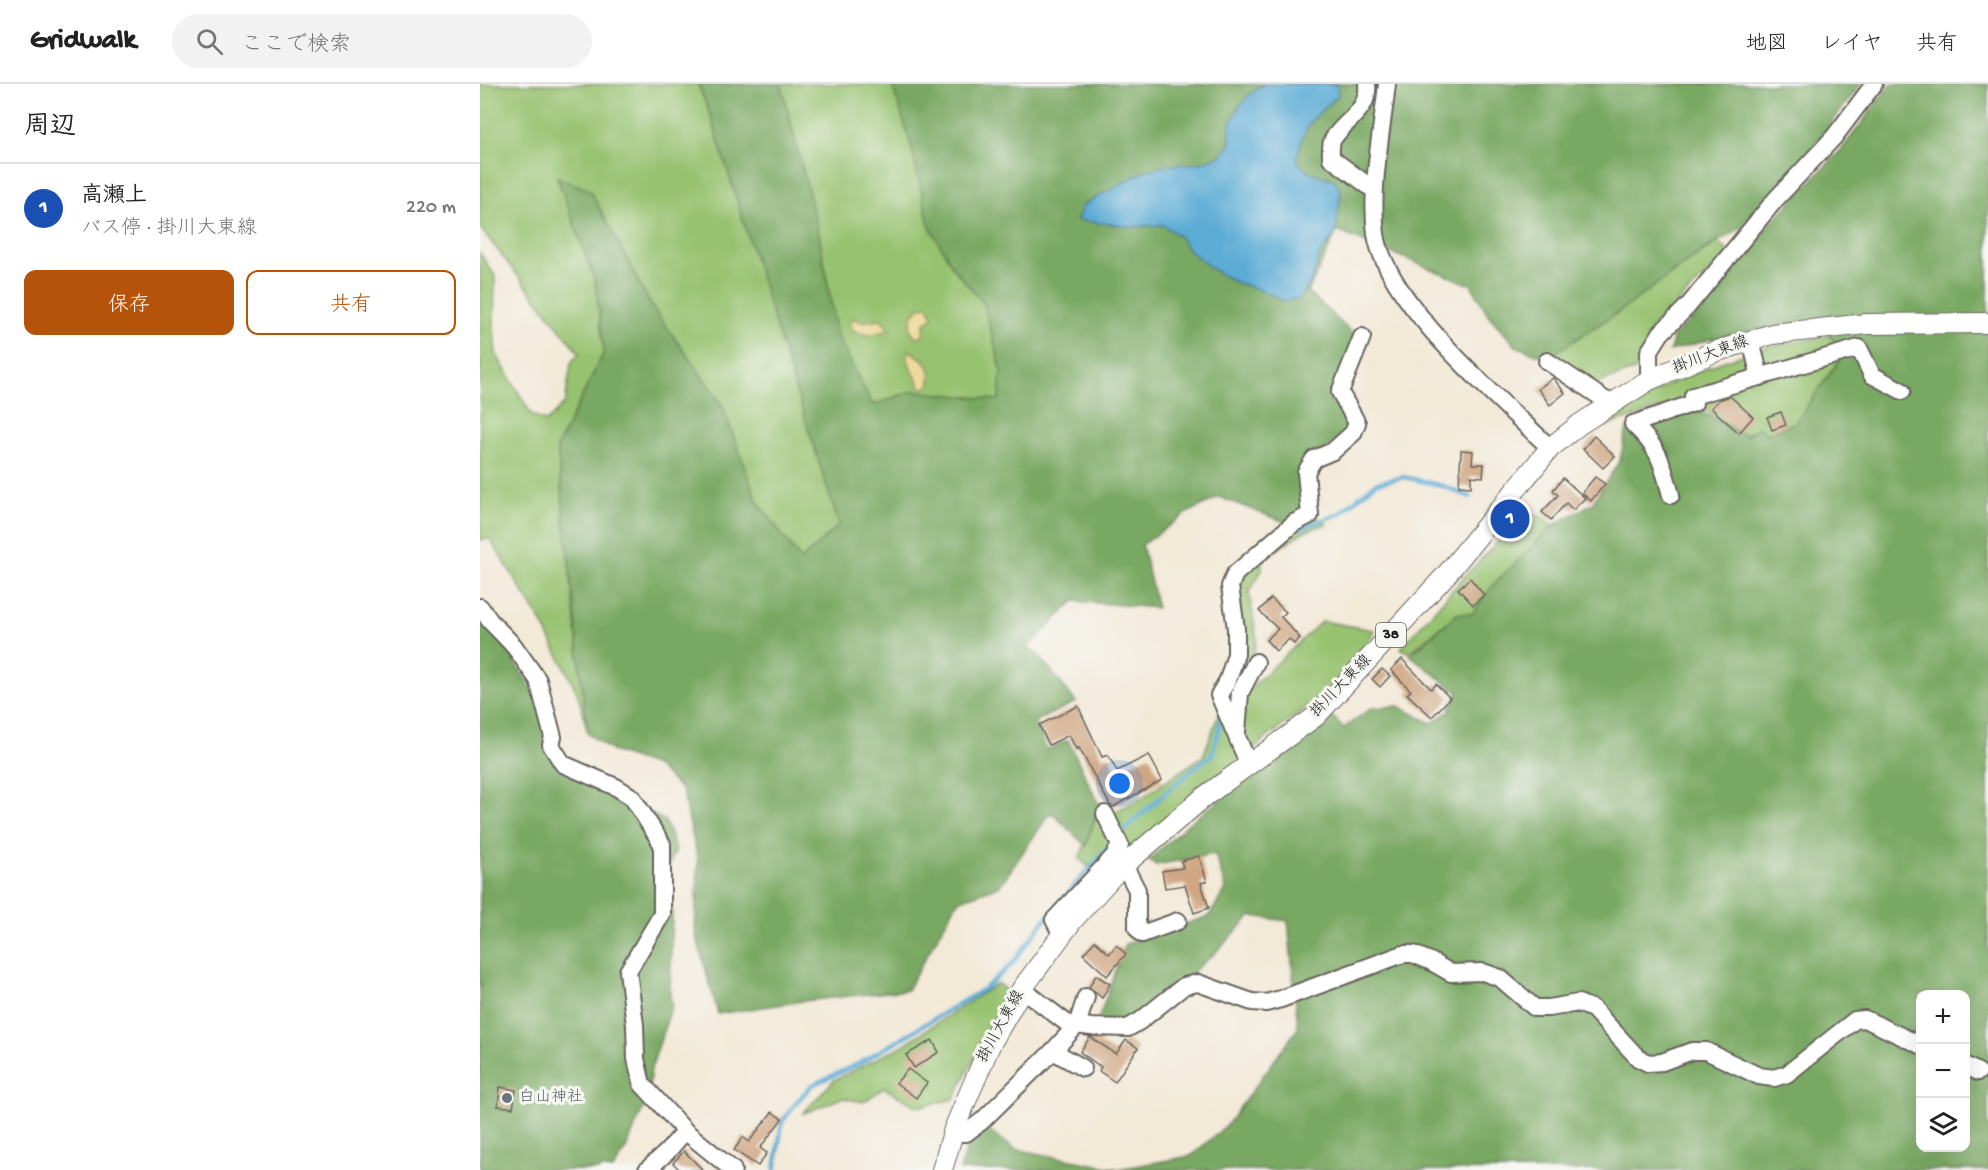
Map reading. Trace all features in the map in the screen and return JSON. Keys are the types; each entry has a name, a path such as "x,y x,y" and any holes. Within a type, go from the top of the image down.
{"main road":[{"name":"掛川大東線","path":"942,1170 953,1133 990,1045 1022,989 1072,921 1124,865 1204,797 1316,717 1446,575 1550,448 1580,424 1649,380 1714,352 1772,334 1867,324 1988,323"}],"street":[{"path":"1367,84 1368,89 1363,106 1332,141 1331,158 1374,190"},
{"path":"1387,84 1374,190 1377,235 1383,260 1405,297 1458,359 1550,448"},
{"path":"1649,380 1649,352 1661,333 1688,306 1775,200 1834,137 1874,84"},
{"path":"1249,765 1219,695 1228,680 1236,654 1236,629 1230,586 1236,574 1294,523 1310,515 1306,472 1314,459 1333,451 1353,433 1357,423 1340,392 1362,338"},
{"path":"1751,341 1760,377"},
{"path":"1671,495 1661,459 1652,442 1633,424 1694,403 1693,396 1859,348 1872,375 1902,391"},
{"path":"1546,361 1611,404"},
{"path":"480,607 514,646 538,680 553,737 551,745 563,764 616,787 632,797 662,844 662,914 628,971 635,1025 636,1059 642,1084 685,1131 733,1170"},
{"path":"1237,736 1240,693 1256,662"},
{"path":"1062,935 1054,920 1114,856 1118,839 1105,814"},
{"path":"1124,865 1137,890 1137,928 1142,934 1178,921"},
{"path":"1022,989 1068,1024 1128,1028 1184,986 1197,983 1252,1002 1266,1003 1403,954 1413,954 1452,974 1483,972 1500,978 1535,1008 1578,1003 1593,1010 1638,1058 1648,1063 1662,1062 1692,1051 1706,1051 1759,1076 1774,1078 1787,1074 1855,1020 1865,1019 1918,1044"},
{"path":"953,1133 966,1133 982,1121 1053,1052 1077,1025 1086,997"},
{"path":"1053,1052 1083,1068"},
{"path":"647,1170 685,1131"}],"green space":[{"path":"480,84 954,84 1044,414 803,590 557,447 586,725 577,692 541,621 490,539 480,540 480,253 495,276 496,354 531,414 546,422 565,403 571,363 579,353 480,228"},
{"path":"698,84 781,84 819,234 837,336 873,405 912,391 999,400 1001,369 984,304 953,268 929,225 911,145 892,84 1861,84 1791,176 1743,227 1703,250 1622,310 1547,358 1516,346 1489,316 1470,283 1337,231 1308,292 1364,344 1340,392 1357,423 1314,459 1311,514 1290,524 1219,497 1189,512 1142,545 1157,608 1074,601 1028,647 1040,657 1076,702 1036,721 1047,750 1068,740 1099,805 1086,846 1052,813 1048,816 1000,886 958,901 907,990 803,1001 718,1014 695,932 698,860 682,790 656,766 612,751 587,733 557,447 604,352 595,281 557,177 590,190 651,305 722,404 757,501 801,560 839,525 711,117"},
{"path":"1891,84 1988,84 1988,1170 960,1170 970,1139 983,1126 1015,1149 1118,1169 1191,1156 1227,1125 1298,1028 1288,921 1251,916 1215,953 1129,1026 1097,1023 1125,944 1209,916 1226,889 1215,854 1156,865 1149,860 1190,822 1332,716 1344,728 1371,708 1398,706 1431,723 1449,711 1458,693 1410,655 1457,614 1472,614 1494,584 1554,525 1593,503 1620,460 1627,428 1694,403 1701,412 1745,436 1759,427 1766,434 1796,422 1845,352 1818,323 1780,325 1719,337 1670,351 1674,335 1695,317 1733,266 1744,260 1759,235 1842,149"},
{"path":"1718,242 1729,252 1649,331 1641,368 1591,386 1547,358"},
{"path":"1830,336 1845,352 1796,422 1767,437 1757,429 1743,436 1691,399 1602,427 1665,386 1721,362 1770,346"},
{"path":"1529,510 1554,525 1472,614 1455,616 1409,653 1401,648 1462,579"},
{"path":"1310,515 1324,520 1327,524 1303,532 1262,560 1262,570 1249,592 1257,640 1244,694 1322,621 1374,630 1365,647 1337,680 1303,710 1252,749 1242,730 1237,737 1218,693 1236,649 1227,587"},
{"path":"480,605 534,693 552,753 665,821 676,850 668,867 672,910 670,997 672,1005 651,1069 648,1096 626,1149 613,1170 601,1168 599,1170 480,1170"},
{"path":"1221,708 1247,760 1097,873 1079,859 1096,818 1106,816 1138,800 1203,756"},
{"path":"998,983 1007,992 954,1099 918,1107 884,1088 864,1102 842,1098 802,1114 834,1080 902,1046"}],"sand":[{"path":"928,306 933,318 924,323 924,334 916,338 910,329 912,316 920,307"},
{"path":"854,318 861,322 881,319 889,330 868,335 853,331 850,323"},
{"path":"908,350 927,364 930,373 929,386 922,389 910,365"}],"water":[{"path":"1265,84 1337,84 1338,96 1310,124 1299,149 1297,161 1307,171 1335,180 1341,192 1335,235 1320,254 1311,283 1299,299 1284,301 1235,282 1212,269 1189,250 1179,236 1163,225 1132,227 1077,220 1083,205 1144,171 1171,165 1200,163 1222,155 1231,143 1230,128 1238,108 1254,91"}],"building":[{"path":"1553,378 1565,393 1550,405 1538,389"},
{"path":"1730,396 1753,417 1739,433 1711,408 1719,400"},
{"path":"1781,412 1786,425 1772,430 1767,417"},
{"path":"1594,436 1615,456 1603,468 1583,449"},
{"path":"1461,450 1473,451 1472,464 1484,464 1483,477 1471,476 1471,487 1459,486"},
{"path":"1595,477 1605,484 1591,501 1582,493"},
{"path":"1563,478 1585,498 1573,510 1566,503 1551,520 1542,512 1558,495 1553,490"},
{"path":"1470,578 1484,595 1473,605 1458,589"},
{"path":"1271,598 1286,612 1281,617 1300,638 1294,644 1289,639 1276,651 1266,640 1278,629 1259,611"},
{"path":"1402,659 1431,689 1436,684 1450,698 1432,717 1407,694 1411,691 1391,670"},
{"path":"1382,669 1390,676 1380,687 1372,679"},
{"path":"1078,706 1102,757 1108,755 1117,771 1149,755 1162,780 1113,807 1110,805 1079,748 1076,749 1069,735 1049,745 1039,725"},
{"path":"1199,856 1207,881 1201,883 1209,908 1194,913 1185,885 1165,888 1162,871 1183,868 1181,861"},
{"path":"1095,941 1109,954 1116,945 1126,954 1107,976 1083,954"},
{"path":"1096,975 1110,984 1102,998 1089,987"},
{"path":"1090,1037 1116,1054 1126,1040 1138,1048 1115,1082 1099,1071 1101,1067 1080,1052"},
{"path":"932,1040 939,1052 914,1068 906,1055"},
{"path":"908,1069 927,1083 916,1098 896,1083"},
{"name":"白山神社","path":"500,1087 516,1090 513,1108 498,1106"},
{"path":"772,1112 782,1119 760,1148 767,1153 758,1166 734,1150 743,1137 749,1142"},
{"path":"684,1151 703,1170 680,1170 673,1163"}],"waterway":[{"path":"1302,528 1339,514 1376,483 1404,477 1443,486 1470,497"},
{"path":"1119,834 1212,755 1222,716"},
{"path":"1058,904 1114,841"},
{"path":"775,1170 782,1122 812,1085 860,1063 984,989 1011,965 1050,913"}],"place":[{"name":"高瀬上","path":"1510,519"},
{"name":"白山神社","path":"507,1098"}]}
